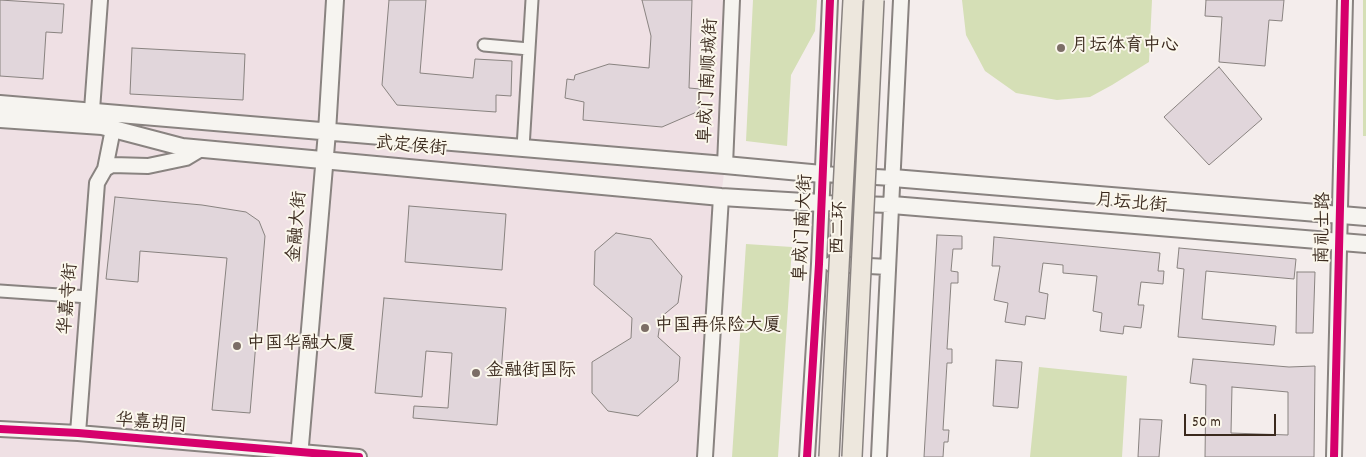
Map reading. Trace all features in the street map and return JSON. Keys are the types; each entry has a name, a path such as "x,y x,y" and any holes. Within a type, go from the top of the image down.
{"highway":[{"name":"西二环","path":"829,457 853,0"},
{"name":"西二环","path":"852,457 874,0"}],"main road":[{"name":"金融大街","path":"299,455 325,160 335,0"},
{"name":"武定侯街","path":"0,104 92,110 822,174"},
{"name":"武定侯街","path":"0,119 102,126 182,148 721,197 821,203"},
{"name":"月坛北街","path":"894,178 1366,217"},
{"name":"月坛北街","path":"892,205 1366,244"}],"street":[{"path":"92,110 100,0"},
{"path":"523,148 532,0"},
{"name":"阜成门南顺城街","path":"725,165 732,0"},
{"name":"阜成门南大街","path":"807,457 819,264 830,0"},
{"path":"879,457 894,178 901,0"},
{"name":"南礼士路","path":"1334,457 1345,0"},
{"path":"484,45 530,49"},
{"name":"华嘉寺街","path":"78,433 98,183 105,169 113,129"},
{"path":"105,169 112,165 148,166 186,158 201,149"},
{"path":"822,174 894,178"},
{"path":"705,457 721,197"},
{"path":"821,203 892,205"},
{"path":"819,264 888,267"},
{"path":"0,291 89,296"},
{"name":"华嘉胡同","path":"0,429 78,433 299,455 359,457"}],"shaded area":[{"path":"0,0 733,0 725,165 721,197 705,457 0,457"}],"green space":[{"path":"753,0 817,0 815,31 791,75 787,146 746,141"},
{"name":"月坛体育中心","path":"962,0 1152,0 1149,62 1090,97 1057,100 1016,93 985,71 966,35"},
{"path":"1363,0 1366,0 1366,136 1363,136"},
{"path":"746,244 792,247 778,457 732,457"},
{"path":"1039,367 1127,376 1122,457 1030,457"}],"building":[{"path":"0,0 64,4 62,33 46,32 43,79 0,76"},
{"path":"389,0 426,0 420,73 473,78 475,59 512,61 511,96 496,95 496,112 397,105 382,85"},
{"path":"642,0 692,0 689,88 700,89 699,111 662,127 583,120 584,102 565,98 567,79 574,80 575,75 609,64 649,68 651,36"},
{"path":"1206,0 1284,0 1282,21 1269,20 1265,66 1219,62 1222,17 1205,16"},
{"path":"132,48 245,54 243,100 130,94"},
{"path":"1219,67 1262,119 1209,165 1164,117"},
{"name":"中国华融大厦","path":"115,197 202,205 246,212 259,221 265,236 250,413 212,410 227,258 140,251 138,282 106,279"},
{"path":"409,206 506,214 502,270 405,262"},
{"name":"中国再保险大厦","path":"616,233 651,239 682,276 678,303 661,317 658,337 680,357 678,381 638,416 608,411 592,393 592,362 631,338 632,318 594,285 595,251"},
{"path":"937,235 962,236 962,249 953,249 951,271 958,272 958,283 951,283 947,349 952,349 952,363 947,363 943,430 949,430 948,442 944,442 943,457 924,457"},
{"path":"994,237 1160,253 1158,271 1164,271 1163,284 1141,282 1138,305 1144,305 1141,328 1124,326 1123,334 1100,331 1102,313 1093,311 1097,276 1063,273 1063,265 1043,263 1039,292 1048,294 1045,319 1026,316 1025,325 1005,322 1008,303 994,300 1000,266 992,266"},
{"path":"1179,248 1296,259 1294,279 1206,271 1202,319 1276,326 1274,345 1178,337 1184,269 1177,268"},
{"path":"1297,272 1315,272 1313,333 1296,333"},
{"name":"金融街国际","path":"384,298 506,308 497,425 413,418 414,406 448,408 452,353 426,351 422,397 375,393"},
{"path":"1193,359 1289,367 1315,366 1314,457 1205,457 1206,385 1190,383","holes":["1232,387 1288,392 1288,435 1231,433"]},
{"path":"996,360 1022,362 1018,408 993,406"},
{"path":"1140,419 1162,420 1159,457 1138,457"}],"cycle path":[{"path":"807,457 819,264 830,0"},
{"path":"1334,457 1345,0"},
{"path":"0,429 78,433 359,457"}],"place":[{"name":"月坛体育中心","path":"1061,48"},
{"name":"中国再保险大厦","path":"645,328"},
{"name":"中国华融大厦","path":"237,346"},
{"name":"金融街国际","path":"476,373"}]}
